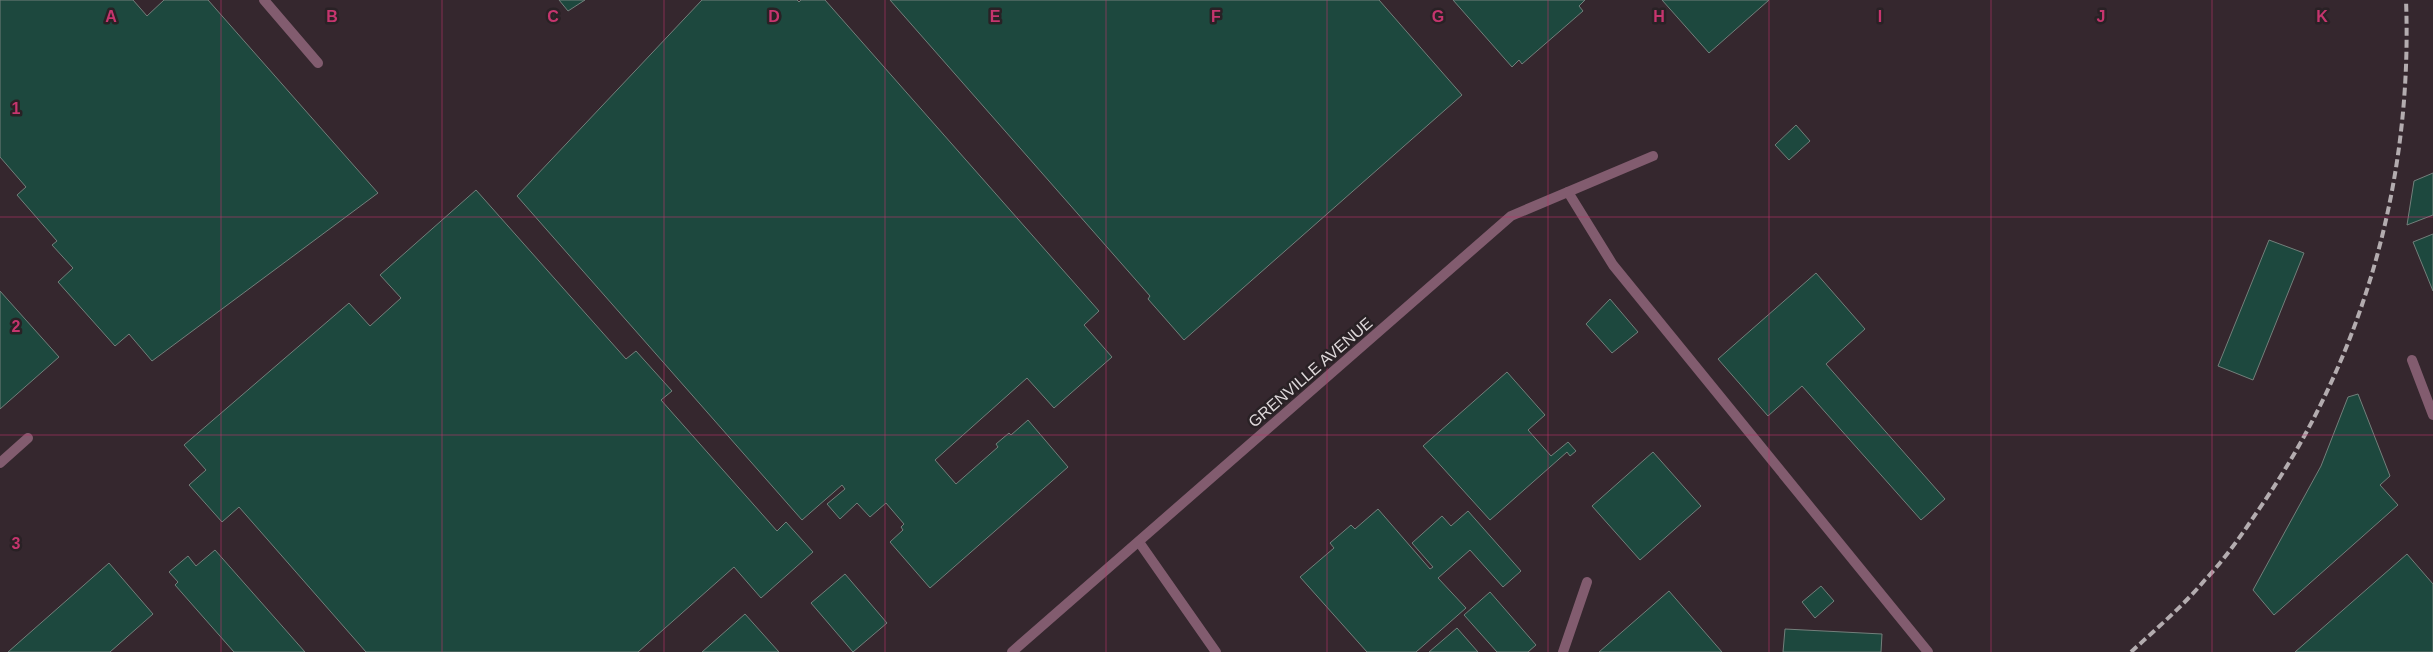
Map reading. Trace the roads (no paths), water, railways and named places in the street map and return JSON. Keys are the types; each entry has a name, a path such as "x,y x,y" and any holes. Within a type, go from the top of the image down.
{"lane":[{"path":"264,0 318,63"},
{"name":"GRENVILLE AVENUE","path":"1012,652 1511,216 1653,156"},
{"path":"1568,192 1613,265 1928,652"},
{"path":"2412,360 2433,415"},
{"path":"0,463 28,438"},
{"path":"1139,542 1216,652"},
{"path":"1563,652 1587,582"}],"railway":[{"path":"2131,652 2196,591 2232,548 2294,454 2326,394 2352,332 2374,268 2390,203 2400,136 2406,68 2406,0"}]}
